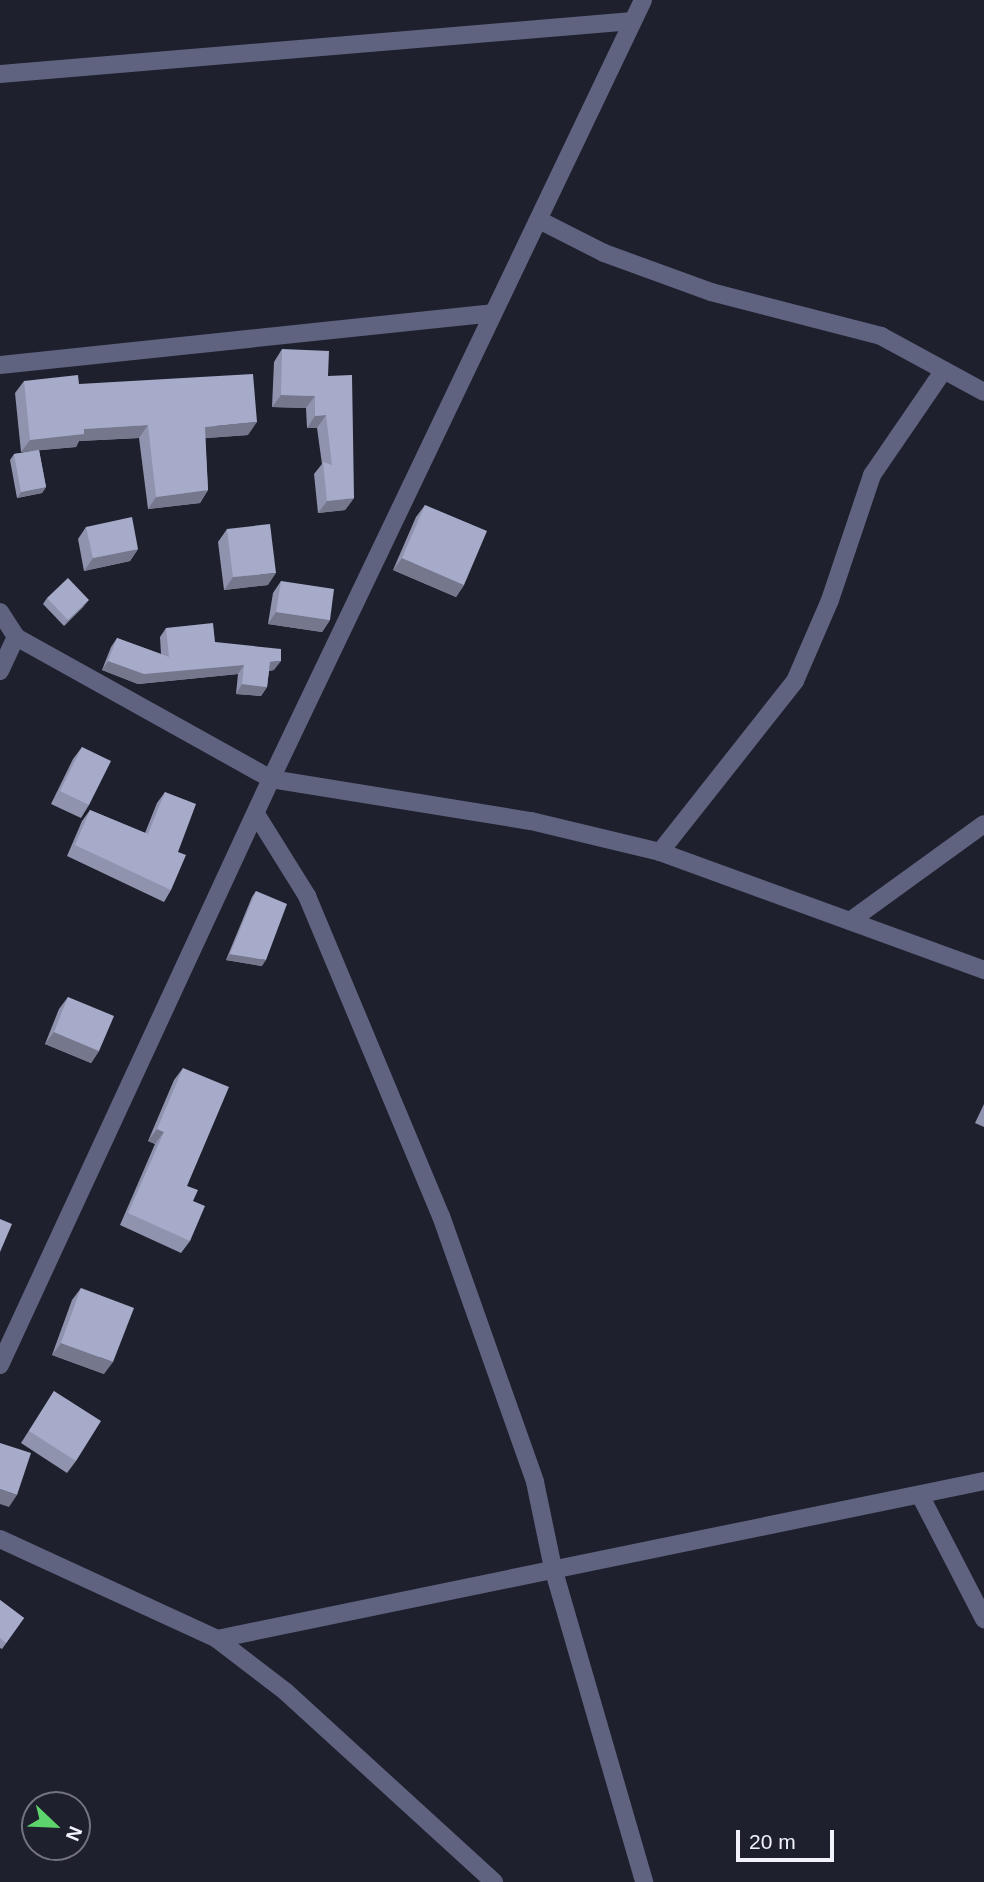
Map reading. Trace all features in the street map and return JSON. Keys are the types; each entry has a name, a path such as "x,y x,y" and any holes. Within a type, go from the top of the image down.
{"street":[{"path":"0,1365 271,779 643,0"},
{"path":"0,74 633,21"},
{"path":"539,220 604,253 711,292 881,336 984,392"},
{"path":"0,365 492,313"},
{"path":"660,852 795,681 830,600 872,475 944,370"},
{"path":"0,612 16,637 271,779 531,821 660,852 984,970"},
{"path":"0,671 16,637"},
{"path":"256,814 307,896 441,1216 535,1482 553,1567 644,1882"},
{"path":"850,921 984,824"},
{"path":"217,1639 553,1567 984,1481"},
{"path":"920,1495 984,1619"},
{"path":"0,1539 217,1639 286,1692 494,1882"}],"building":[{"path":"282,349 329,351 328,376 352,375 354,498 327,501 323,462 332,465 326,415 315,416 315,396 281,395"},
{"path":"253,374 257,422 205,427 208,490 156,497 148,425 84,429 84,434 30,440 24,381 78,375 79,384"},
{"path":"39,450 46,487 21,492 14,454"},
{"path":"425,505 487,531 464,585 402,558"},
{"path":"132,517 138,549 93,558 86,527"},
{"path":"270,524 276,573 233,577 227,529"},
{"path":"68,578 89,600 68,620 47,598"},
{"path":"281,581 334,589 330,620 276,612"},
{"path":"213,623 215,642 281,649 281,661 270,662 267,687 242,684 244,665 144,674 108,661 117,638 169,657 166,628"},
{"path":"82,747 111,761 89,805 60,791"},
{"path":"165,792 196,804 178,852 186,855 171,890 75,845 90,810 148,834"},
{"path":"256,891 287,904 266,960 230,954"},
{"path":"68,997 114,1016 99,1051 54,1032"},
{"path":"183,1068 229,1087 187,1186 198,1190 193,1201 205,1206 190,1241 128,1213 164,1132 157,1129"},
{"path":"0,1219 12,1224 0,1252"},
{"path":"81,1288 134,1308 113,1362 61,1343"},
{"path":"54,1391 101,1421 76,1461 29,1431"},
{"path":"0,1443 31,1453 17,1495 0,1489"},
{"path":"0,1600 24,1618 6,1643 0,1638"}]}
